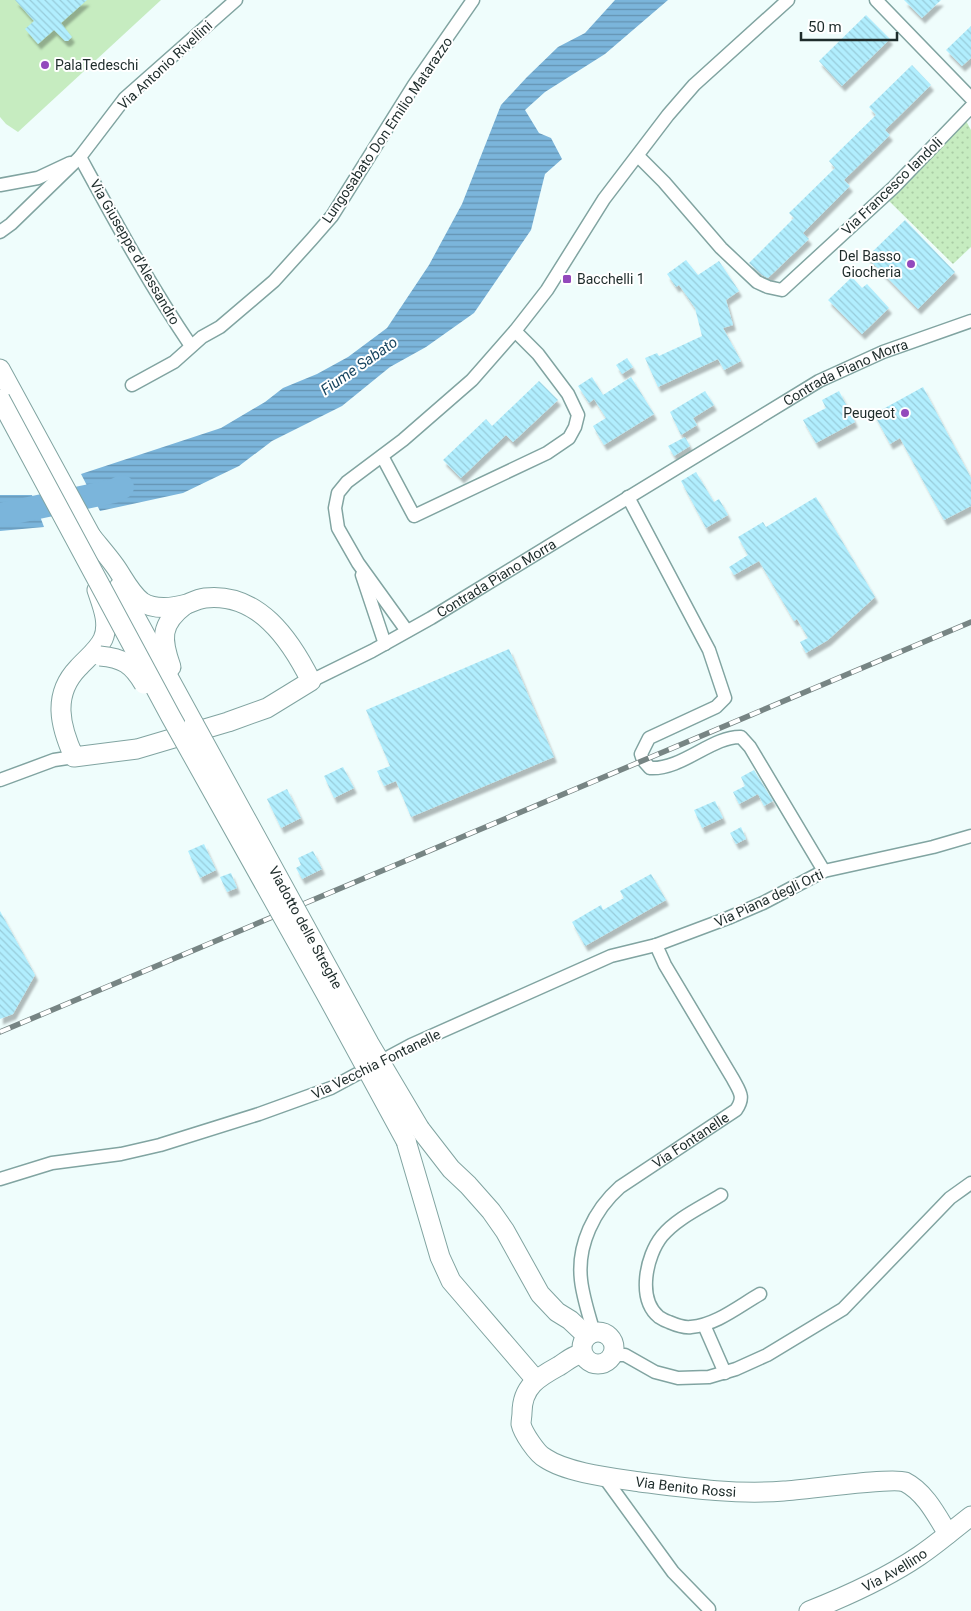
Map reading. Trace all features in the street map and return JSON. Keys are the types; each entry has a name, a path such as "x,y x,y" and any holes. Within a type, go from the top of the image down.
{"main road":[{"path":"2,374 194,724"},
{"path":"0,399 191,753 326,994 413,1135 474,1192 505,1231 540,1294 557,1312 591,1334 604,1333 612,1340 614,1345 612,1356 605,1363 594,1364 589,1362 582,1354 582,1344 591,1334"},
{"path":"72,534 96,588 105,614 103,639 93,656 70,676 61,696 61,718 74,757"},
{"path":"91,536 132,592 143,603 161,608 178,608 203,598 226,598 247,604 280,631 300,660 311,681"},
{"path":"178,608 166,625 163,636 173,673 194,724"},
{"path":"93,656 114,657 128,663 136,671 164,718 191,753"},
{"name":"Contrada Piano Morra","path":"74,757 137,749 228,722 267,708 311,681"},
{"name":"Viadotto delle Streghe","path":"194,724 408,1112 413,1135"},
{"path":"413,1135 440,1257 451,1281 536,1380"},
{"name":"Via Benito Rossi","path":"582,1354 575,1355 544,1373 528,1389 522,1404 522,1425 533,1446 544,1458 568,1468 604,1477 697,1489 782,1492 881,1482 903,1482 920,1493 937,1515 948,1534"},
{"name":"Via Avellino","path":"809,1611 846,1596 890,1574 920,1556 971,1516"}],"street":[{"name":"Via Antonio Rivellini","path":"0,232 11,224 80,157 125,98 236,0"},
{"name":"Lungosabato Don Emilio Matarazzo","path":"132,385 174,362 191,346 220,327 274,281 332,216 414,85 473,0"},
{"path":"407,631 358,563 338,528 335,508 338,494 347,482 403,440 472,380 515,331 547,290 604,198 668,115 694,85 788,0"},
{"path":"876,0 971,98"},
{"name":"Via Francesco Iandoli","path":"638,156 664,182 721,248 757,282 782,290 894,187 971,108"},
{"name":"Via Antonio Rivellini","path":"0,185 38,178 61,169 80,157"},
{"name":"Via Giuseppe d'Alessandro","path":"80,157 175,324 191,346"},
{"name":"Contrada Piano Morra","path":"311,681 385,644 819,381 883,352 971,321"},
{"path":"382,456 414,516 547,453 569,438 575,427 578,414 568,394 538,354 515,331"},
{"path":"628,497 709,650 725,698 716,707 649,738 641,754 643,760 650,768 660,769 690,757 730,737 740,738 750,747 824,871"},
{"path":"358,563 385,644"},
{"name":"Contrada Piano Morra","path":"0,780 54,760 74,757"},
{"name":"Via Piana degli Orti","path":"656,945 737,914 824,871 924,849 971,836"},
{"name":"Via Vecchia Fontanelle","path":"0,1179 52,1163 121,1154 160,1145 259,1114 331,1088 412,1045 611,956 656,945"},
{"name":"Via Fontanelle","path":"591,1334 581,1279 581,1255 596,1215 607,1199 620,1187 736,1110 741,1102 740,1093 733,1079 670,973 656,945"},
{"path":"612,1356 625,1355 655,1372 678,1378 709,1377 736,1369 767,1355 843,1309 931,1216 950,1198 971,1183"},
{"path":"721,1195 670,1227 660,1238 647,1268 646,1282 650,1306 659,1318 676,1326 690,1327 704,1325 760,1294"},
{"path":"704,1325 725,1372"},
{"path":"604,1477 673,1572 709,1609"}],"green space":[{"name":"PalaTedeschi","path":"0,0 161,0 18,132 6,124 0,117"},
{"path":"966,121 971,130 971,247 953,264 888,200"}],"water":[{"path":"615,0 668,0 605,54 545,92 525,110 539,133 551,138 562,159 545,174 531,230 474,313 426,347 390,367 342,406 272,441 239,466 183,493 100,511 81,474 221,428 265,402 283,388 317,374 348,357 387,328 429,265 462,204 501,105 558,47 585,33"},
{"path":"0,495 32,495 44,527 0,531"}],"building":[{"path":"15,0 87,0 61,23 72,37 68,41 65,41 54,30 38,44 25,29 34,21"},
{"path":"904,0 941,0 922,18"},
{"path":"866,15 890,39 842,86 819,61"},
{"path":"971,26 971,58 962,66 946,50"},
{"path":"912,65 931,85 885,130 890,135 844,180 850,186 803,233 809,239 768,278 762,275 749,263 794,218 789,213 835,168 829,161 876,115 869,107"},
{"name":"Del Basso Giocheria","path":"905,220 955,272 918,309 867,257"},
{"path":"686,260 698,275 719,261 739,291 726,300 733,325 723,328 741,361 724,370 718,359 658,387 645,358 657,353 659,356 702,336 695,308 679,285 676,287 667,274"},
{"path":"852,277 862,288 867,284 889,308 862,334 828,300"},
{"path":"627,358 633,367 622,374 616,365"},
{"path":"592,377 603,395 631,377 654,414 604,445 593,426 606,418 594,399 589,403 578,386"},
{"path":"539,381 558,400 513,442 506,435 461,478 443,460 486,419 492,426"},
{"path":"923,387 971,478 971,506 944,520 900,438 890,444 874,414"},
{"path":"705,391 714,405 693,418 697,425 681,435 670,412"},
{"path":"839,391 855,422 816,443 803,420 826,408 822,400"},
{"path":"685,437 690,446 674,456 668,446"},
{"path":"696,472 714,502 719,499 728,515 706,528 681,481"},
{"path":"816,497 875,597 828,640 806,653 800,642 808,638 797,619 794,621 759,561 734,575 729,567 748,555 738,537 763,522 766,527"},
{"path":"509,649 554,757 411,817 396,781 384,786 377,771 390,766 366,710"},
{"path":"343,767 354,788 334,798 324,776"},
{"path":"754,770 773,801 764,806 758,794 739,804 733,792 745,786 741,777"},
{"path":"287,789 301,818 281,828 267,799"},
{"path":"715,801 723,818 702,828 694,810"},
{"path":"741,827 746,839 736,844 730,833"},
{"path":"204,844 216,870 200,878 188,851"},
{"path":"313,851 322,869 302,879 296,868 301,865 298,858"},
{"path":"231,873 237,888 227,892 220,877"},
{"path":"651,874 666,900 585,946 572,922 601,905 603,910 624,898 620,891"},
{"path":"0,911 35,975 13,1014 0,1019"}],"waterway":[{"name":"Fiume Sabato","path":"0,515 114,491 122,487"}],"railway":[{"path":"0,1032 971,622"}],"place":[{"name":"PalaTedeschi","path":"45,65"},
{"name":"Del Basso Giocheria","path":"911,264"},
{"name":"Bacchelli 1","path":"567,279"},
{"name":"Peugeot","path":"905,413"}]}
